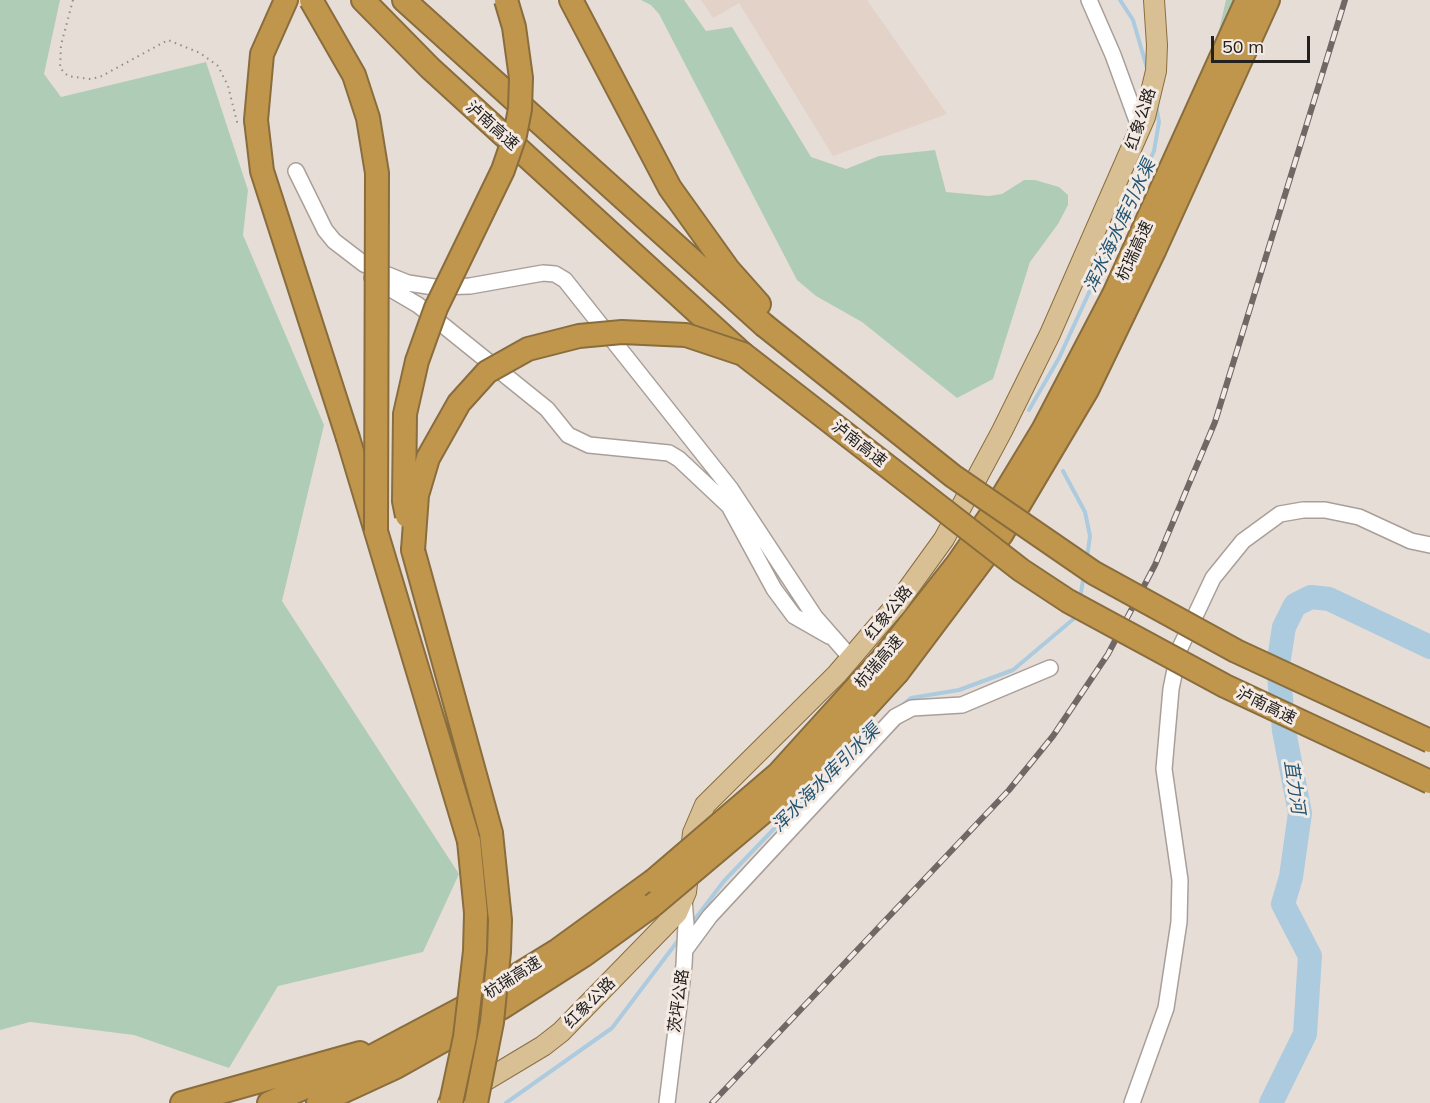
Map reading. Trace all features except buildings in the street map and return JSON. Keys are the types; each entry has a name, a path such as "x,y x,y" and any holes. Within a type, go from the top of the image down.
{"highway":[{"path":"285,0 262,54 248,126 348,438 469,841 476,913 475,951 466,1028 449,1103"},
{"path":"311,0 354,75 368,118 377,173 376,531"},
{"name":"泸南高速","path":"404,0 764,325 952,476 1094,573 1236,651 1430,741"},
{"path":"476,1103 492,1022 499,952 500,920 491,833 413,550 404,501 403,455 405,414 417,362 436,308 503,170 515,135 520,109 521,78 514,27 506,0"},
{"path":"571,0 670,188 728,269 804,357"},
{"name":"杭瑞高速","path":"318,1103 558,950 653,880 779,773 891,665 1043,430 1114,294 1247,0"},
{"name":"杭瑞高速","path":"269,1103 395,1056 501,1008 584,955 653,905 793,787 891,665 1001,535 1087,390 1155,249 1268,0"},
{"name":"泸南高速","path":"370,8 430,69 743,354 1021,570 1068,601 1225,686 1430,782"},
{"path":"413,550 417,495 437,439 472,387 498,364 528,349 561,339 622,332 686,335 743,354"},
{"path":"182,1103 338,1057 395,1056"},
{"path":"351,1103 395,1056"}],"main road":[{"name":"红象公路","path":"449,1103 543,1046 561,1032 670,921 684,899 693,833 705,804 811,702 851,658 925,568 965,502 1050,334 1140,129 1150,101 1158,45 1154,0"}],"street":[{"path":"1089,0 1113,55 1140,129"},
{"path":"296,171 325,230 360,270 396,294 418,305 547,409 568,435 589,445 669,453 679,459 729,506 774,589 794,616 834,639"},
{"path":"346,252 383,273 423,286 470,286 543,273 555,274 565,280 730,488 815,617 851,658"},
{"path":"1132,1103 1166,1008 1179,922 1180,880 1164,769 1171,689 1179,650 1213,578 1243,541 1280,514 1303,510 1325,510 1359,517 1411,541 1430,545"},
{"path":"685,947 710,916 895,717 912,708 962,705 1050,668"},
{"name":"茨坪公路","path":"667,1103 685,947 684,899"}],"path":[{"path":"73,0 61,45 60,68 68,76 89,79 100,77 168,40 179,43 200,53 218,66 248,126"}],"shaded area":[{"path":"701,0 867,0 947,114 833,156 739,3 713,18"}],"green space":[{"path":"0,0 60,0 44,74 61,97 206,62 248,190 243,235 324,425 282,601 459,874 423,952 278,986 229,1068 134,1035 30,1022 0,1030"},
{"path":"641,0 684,0 706,31 732,27 811,157 846,169 879,156 935,150 946,192 989,196 1002,194 1024,180 1035,180 1059,187 1068,195 1068,205 1058,224 1030,262 993,379 957,398 862,322 816,296 797,280 659,14 651,5"},
{"path":"1226,0 1237,0 1216,43"}],"waterway":[{"name":"浑水海水库引水渠","path":"1120,0 1133,20 1147,68"},
{"name":"浑水海水库引水渠","path":"1029,410 1059,358 1154,151 1159,122 1156,105"},
{"name":"浑水海水库引水渠","path":"1063,471 1085,512 1090,536 1087,558"},
{"name":"浑水海水库引水渠","path":"1080,599 1084,574"},
{"name":"苴力河","path":"1271,1103 1305,1034 1310,956 1283,904 1291,877 1300,813 1284,731 1278,665 1284,627 1295,605 1311,597 1329,599 1430,647"},
{"name":"浑水海水库引水渠","path":"900,707 911,698 959,690 1013,670 1077,616"},
{"name":"浑水海水库引水渠","path":"692,923 724,881 861,738 880,723"},
{"name":"浑水海水库引水渠","path":"506,1103 612,1028 680,938"}],"railway":[{"path":"712,1103 1009,790 1053,736 1108,654 1155,565 1215,422 1345,0"}]}
